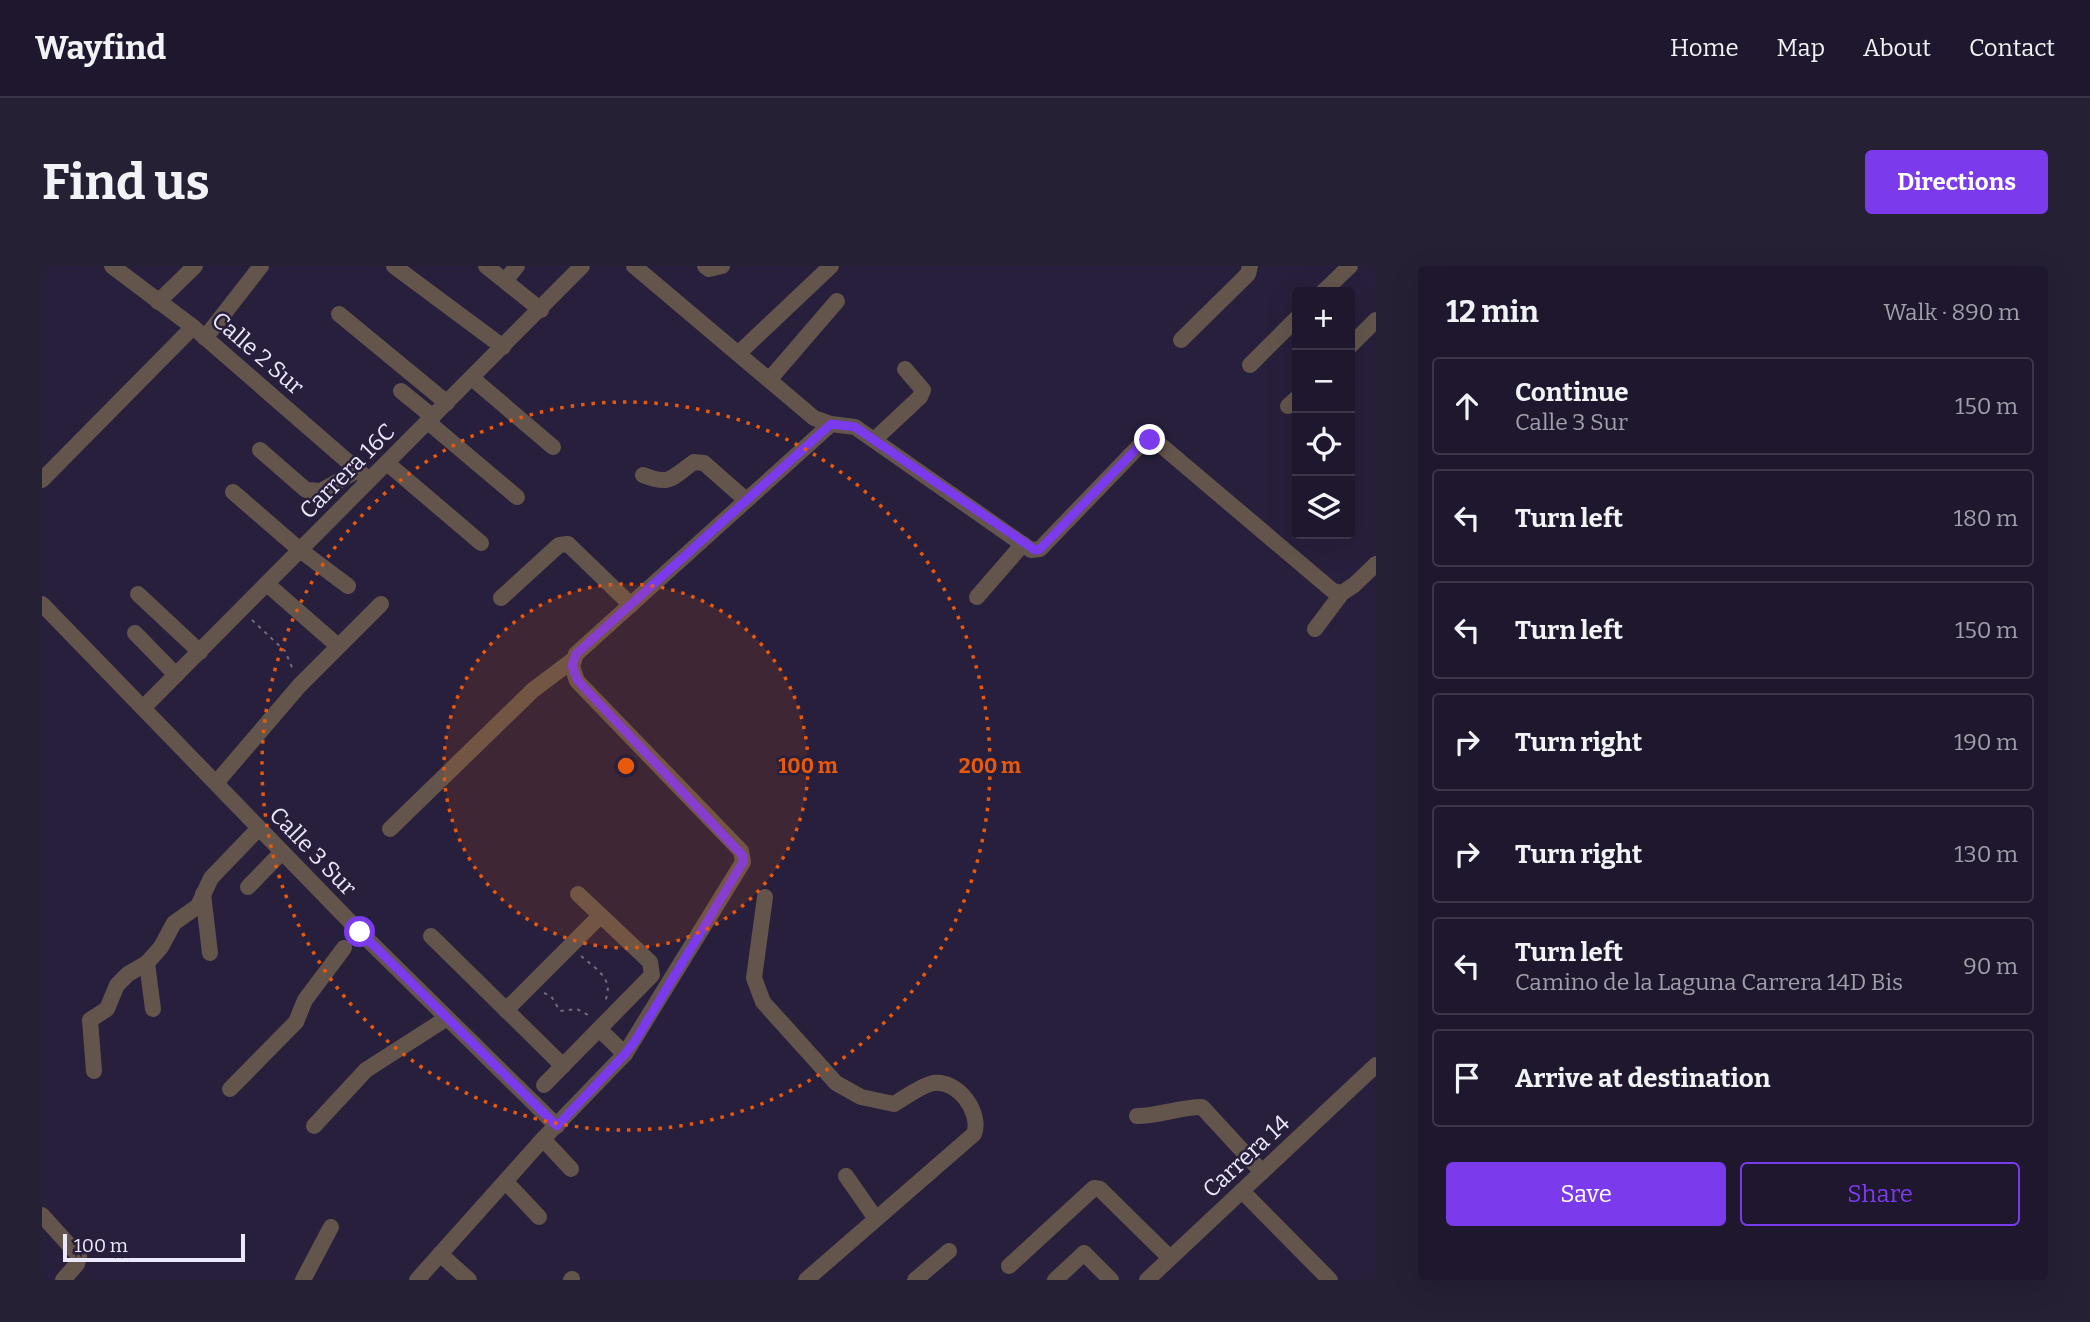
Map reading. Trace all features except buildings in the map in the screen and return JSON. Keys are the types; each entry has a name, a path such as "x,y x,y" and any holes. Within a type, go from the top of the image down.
{"street":[{"name":"Calle 2 Sur","path":"112,266 199,332 363,475"},
{"path":"158,302 195,266"},
{"path":"42,480 199,332 261,266"},
{"path":"394,266 503,347"},
{"path":"486,266 541,310"},
{"path":"505,281 517,266"},
{"name":"Carrera 16C","path":"144,708 300,550 363,475 387,463 582,266"},
{"path":"634,266 814,418 831,424 855,427 1029,547 1040,549 1143,442 1150,440 1163,447 1333,591 1342,593"},
{"path":"705,266 709,269 722,266"},
{"path":"739,353 831,266"},
{"path":"1181,340 1248,274 1250,266"},
{"path":"1328,287 1350,266"},
{"path":"769,380 837,301"},
{"path":"340,314 447,403"},
{"path":"1355,341 1376,320"},
{"path":"1250,365 1292,323"},
{"path":"874,440 920,397 923,390 905,369"},
{"path":"472,378 553,447"},
{"path":"401,391 517,497"},
{"path":"417,1280 543,1139 630,1047 743,862 743,856 578,681 572,666 573,660 576,654 831,424"},
{"path":"260,450 306,490 321,491 363,475"},
{"path":"643,475 662,482 694,462 704,463 746,500"},
{"path":"387,463 481,543"},
{"path":"233,492 300,550 348,586"},
{"path":"502,598 559,545 568,544 631,605"},
{"path":"977,597 1029,547"},
{"path":"1315,629 1342,593 1376,564"},
{"path":"267,584 338,646"},
{"path":"138,594 200,652"},
{"path":"216,783 299,686 381,604"},
{"name":"Calle 3 Sur","path":"43,606 282,852 351,940 447,1018 557,1126"},
{"path":"135,633 176,675"},
{"path":"390,829 533,690 573,660"},
{"path":"93,1071 90,1020 107,1009 117,985 128,974 147,963 161,947 174,923 198,905 211,878 259,828"},
{"path":"248,887 282,852"},
{"path":"203,894 210,953"},
{"path":"544,1085 602,1018 650,979 653,971 650,962 578,894"},
{"path":"765,897 754,978 757,990 763,1002 836,1083 861,1097 894,1104 926,1086 945,1083 954,1087 975,1112 977,1125 974,1134 806,1280"},
{"path":"506,1010 540,988 600,916"},
{"path":"431,936 563,1066"},
{"path":"230,1089 296,1022 305,1000 351,940"},
{"path":"147,963 153,1009"},
{"path":"314,1126 366,1070 447,1018"},
{"path":"602,1018 630,1047"},
{"name":"Carrera 14","path":"1147,1280 1376,1065"},
{"path":"1137,1116 1202,1107 1262,1172"},
{"path":"543,1139 571,1169"},
{"path":"846,1176 876,1219"},
{"path":"506,1182 539,1217"},
{"path":"1009,1266 1094,1188 1100,1189 1170,1258"},
{"path":"1242,1191 1331,1280"},
{"path":"42,1215 79,1256 77,1264 63,1280"},
{"path":"303,1280 331,1227"},
{"path":"915,1280 949,1251"},
{"path":"1055,1280 1084,1253 1111,1280"},
{"path":"440,1254 468,1280"}],"path":[{"path":"241,610 285,651 299,686"},
{"path":"540,988 551,996 558,1010 562,1012 574,1009 602,1018 609,990 607,982 584,957 575,955"}],"route":[{"path":"360,932 557,1126 635,1041 743,862 741,851 578,681 572,666 576,654 831,424 855,427 1031,550 1040,549 1143,442 1150,440"}]}
